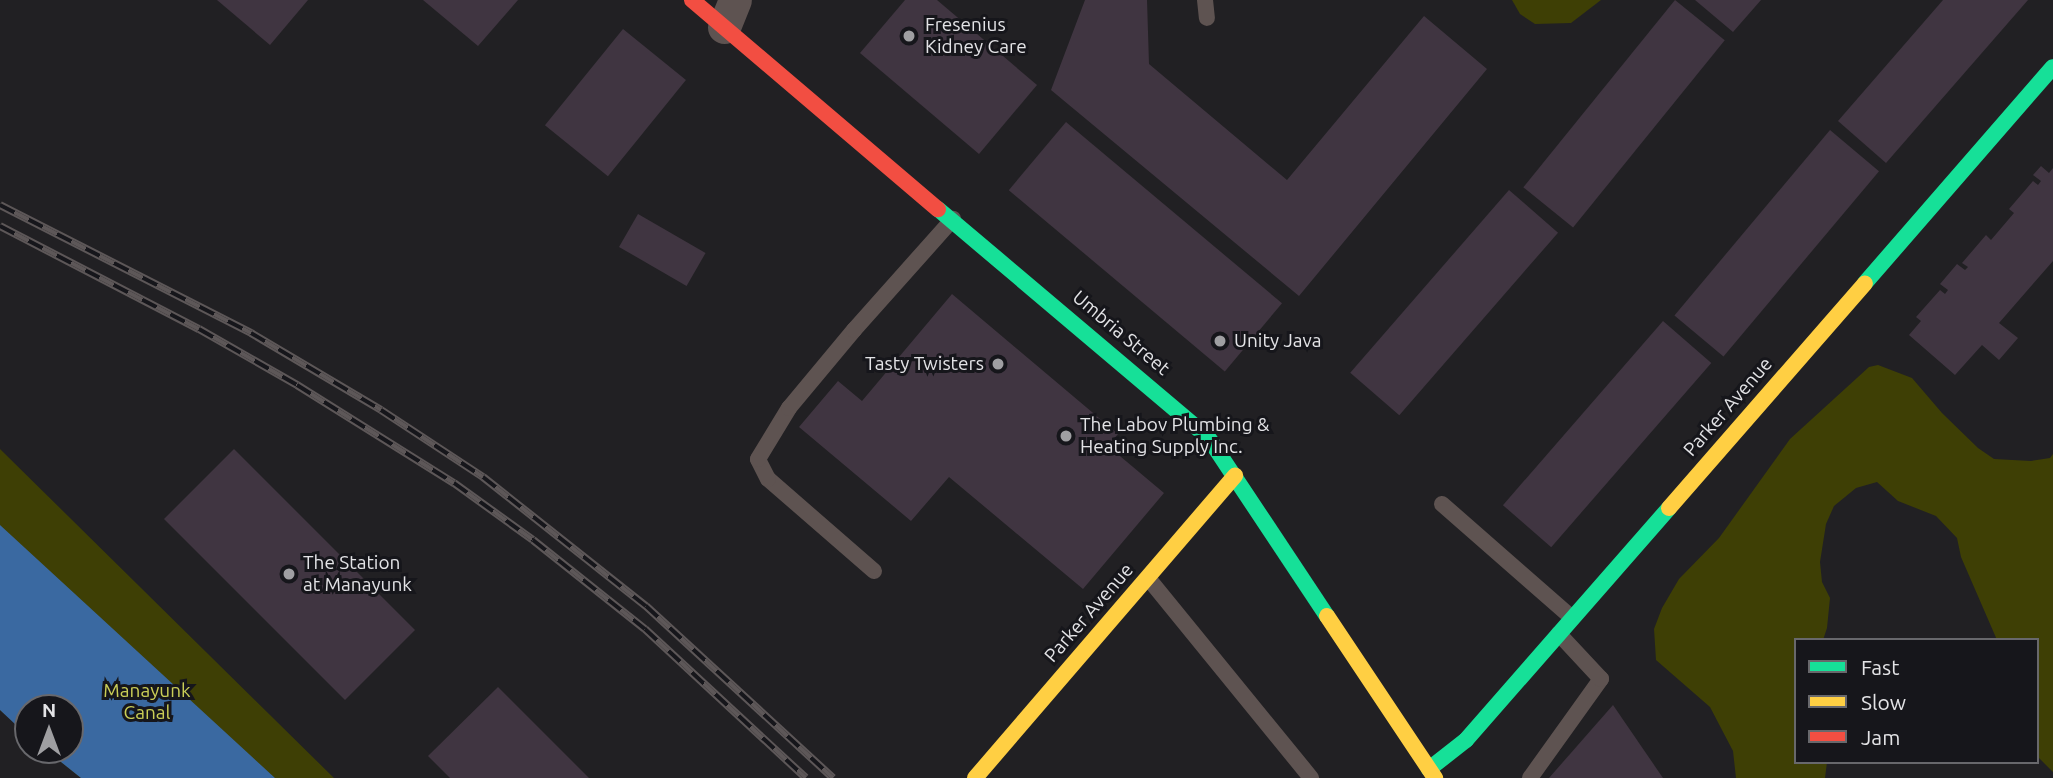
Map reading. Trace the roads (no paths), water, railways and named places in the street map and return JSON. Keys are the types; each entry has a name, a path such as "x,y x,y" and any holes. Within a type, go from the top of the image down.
{"street":[{"name":"Umbria Street","path":"692,0 730,13 953,219 1209,437 1427,775"},
{"name":"Parker Avenue","path":"1427,775 1466,740 2053,67"},
{"name":"Parker Avenue","path":"975,778 1236,476"}],"lane":[{"path":"1205,0 1207,18"},
{"path":"874,571 768,479 758,459 789,408 953,219"},
{"path":"1442,504 1572,618"},
{"path":"1148,578 1311,778"},
{"path":"1530,778 1601,679 1558,634"}],"water":[{"path":"0,525 275,778 81,778 64,764 84,764 84,694 14,694 14,723 0,710"}],"railway":[{"path":"0,205 251,333 381,410 483,477 646,606 833,778"},
{"path":"0,226 199,329 297,385 454,483 533,540 645,629 806,778"}],"place":[{"name":"Fresenius Kidney Care","path":"909,36"},
{"name":"Unity Java","path":"1220,341"},
{"name":"Tasty Twisters","path":"998,364"},
{"name":"The Labov Plumbing & Heating Supply Inc.","path":"1066,436"},
{"name":"The Station at Manayunk","path":"289,574"}],"park label":[{"name":"Manayunk Canal","path":"147,702"}]}
